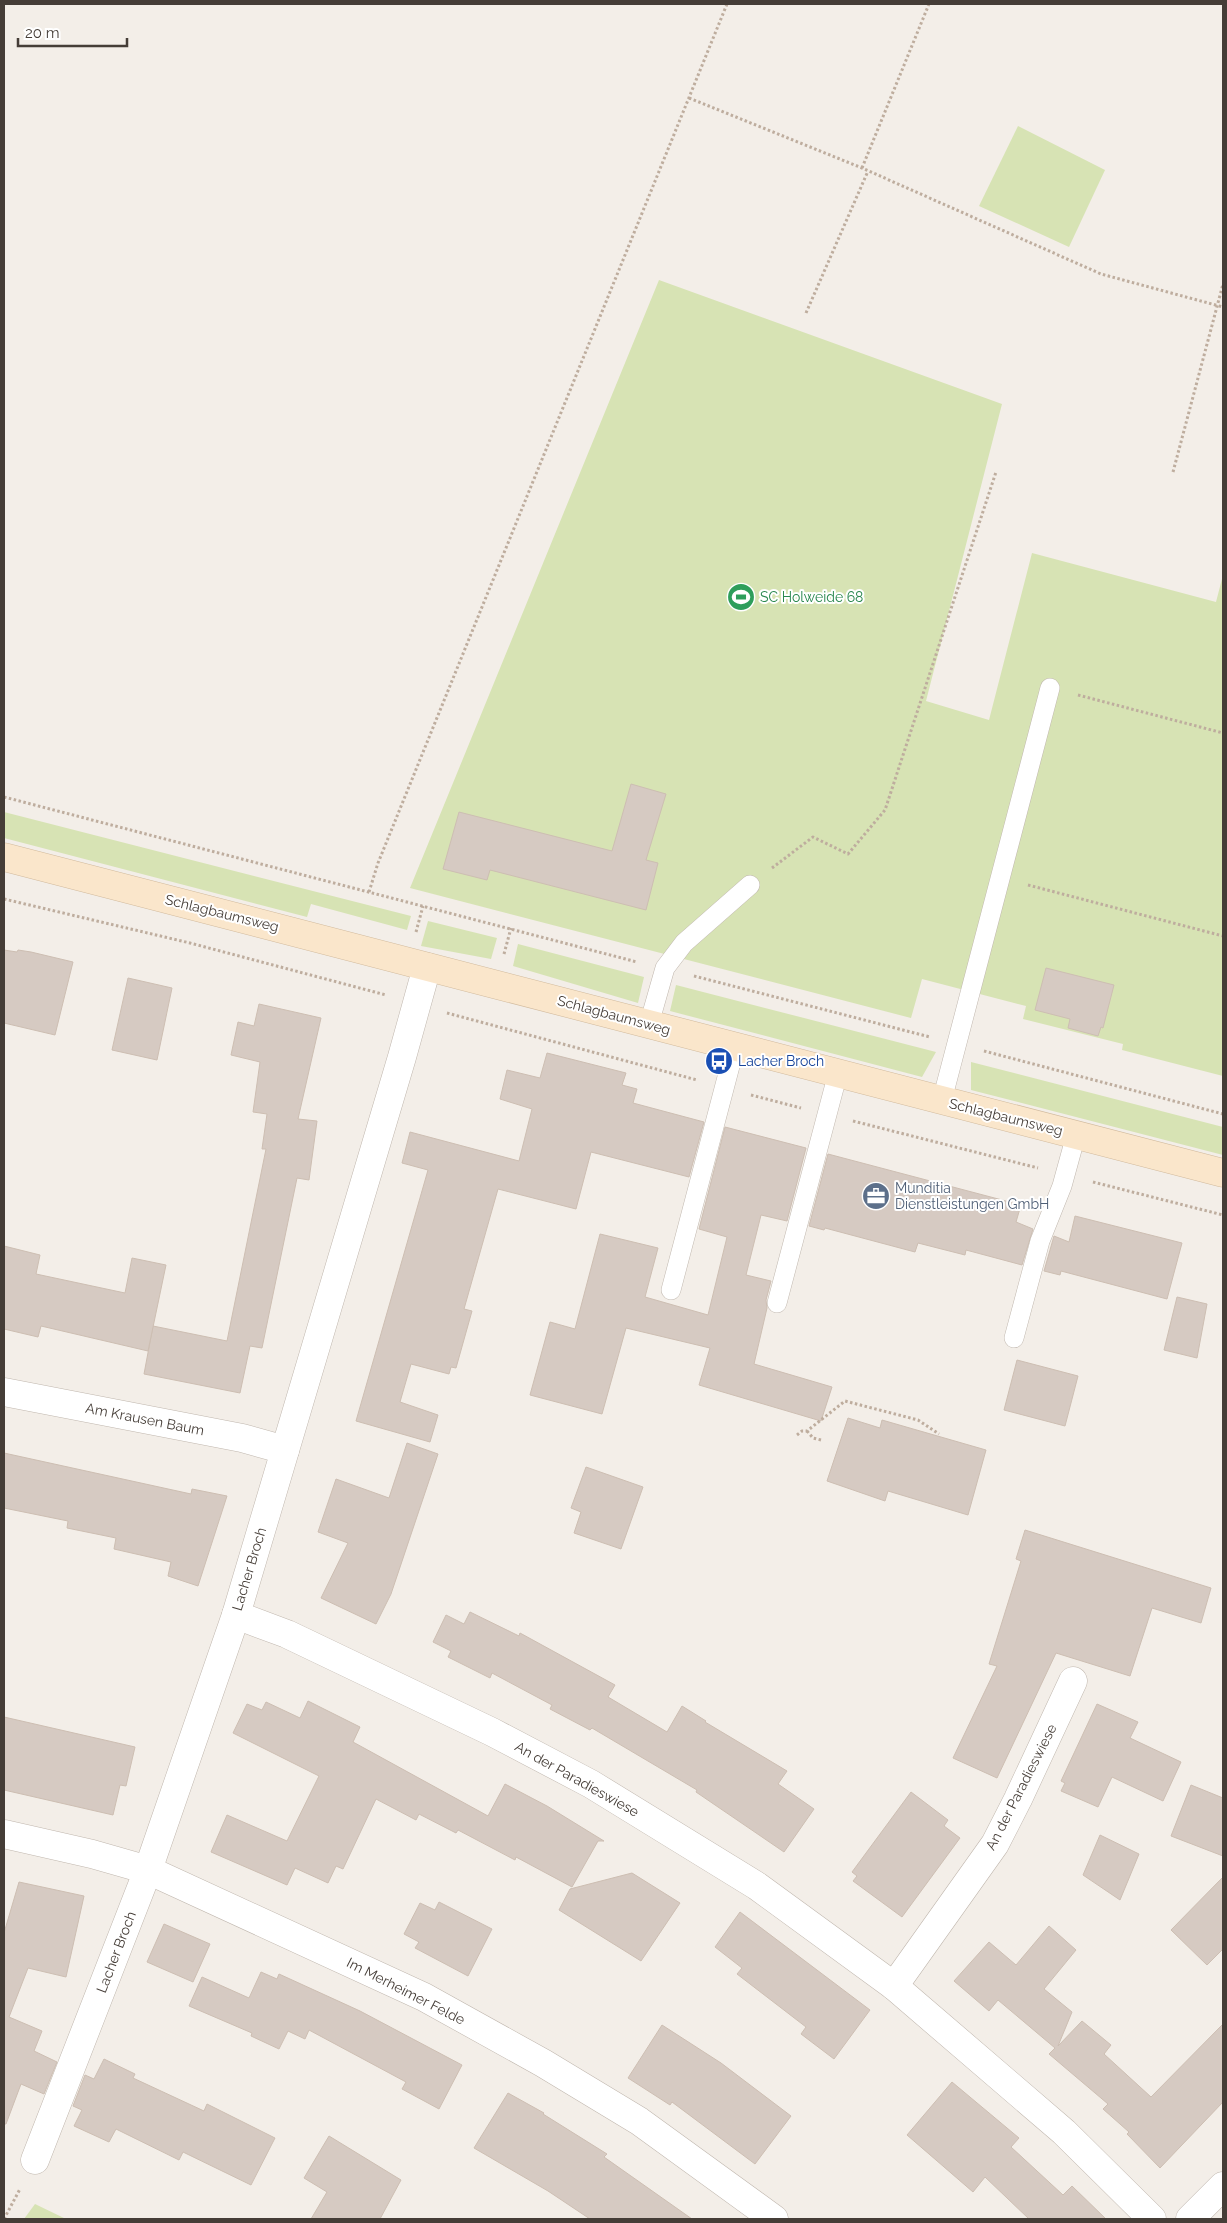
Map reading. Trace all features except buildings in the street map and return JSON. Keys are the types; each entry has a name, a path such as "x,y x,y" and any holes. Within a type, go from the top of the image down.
{"main road":[{"name":"Schlagbaumsweg","path":"4,857 1223,1173"}],"street":[{"name":"Lacher Broch","path":"35,2160 148,1870 236,1615 418,1004 427,967"},
{"name":"Am Krausen Baum","path":"4,1392 242,1438 285,1450"},
{"name":"An der Paradieswiese","path":"236,1615 287,1634 492,1732 591,1784 756,1886 894,1986 1064,2132 1152,2219"},
{"name":"An der Paradieswiese","path":"894,1986 995,1844 1073,1682"},
{"name":"Im Merheimer Felde","path":"4,1834 92,1854 148,1870 424,1997 509,2044 639,2121 774,2219"},
{"path":"1190,2219 1223,2186"}],"lane":[{"path":"942,1100 1050,688"},
{"path":"649,1024 664,968 684,943 750,885"},
{"path":"671,1290 735,1047"},
{"path":"777,1304 838,1073"},
{"path":"1014,1338 1040,1241 1065,1175 1076,1135"}],"path":[{"path":"369,892 378,863 727,4"},
{"path":"862,168 929,4"},
{"path":"689,98 862,168 1101,274 1223,307"},
{"path":"806,313 868,171"},
{"path":"1173,472 1223,284"},
{"path":"750,885 813,837 848,854 885,810 996,472"},
{"path":"1050,688 1223,733"},
{"path":"4,797 1223,1114"},
{"path":"1001,878 1223,936"},
{"path":"4,898 356,986 725,1088 1223,1215"},
{"path":"798,1435 845,1401 918,1420 939,1434"},
{"path":"806,1431 813,1438 821,1440"}],"green space":[{"path":"1018,126 1105,170 1069,247 979,206"},
{"name":"SC Holweide 68","path":"659,280 1002,404 926,701 989,720 1032,553 1216,602 1223,575 1223,1076 1122,1050 1123,1044 1023,1019 1026,1006 922,979 911,1018 410,888"},
{"path":"4,812 411,916 407,930 311,904 307,917 4,838"},
{"path":"428,921 497,938 491,959 421,946"},
{"path":"518,944 644,977 638,1003 513,966"},
{"path":"676,985 936,1052 922,1077 670,1011"},
{"path":"971,1062 1223,1127 1223,1155 971,1090"},
{"path":"35,2204 66,2219 24,2219"}],"place":[{"name":"SC Holweide 68","path":"741,597"},
{"name":"Lacher Broch","path":"719,1061"},
{"name":"Munditia Dienstleistungen GmbH","path":"876,1196"}]}
